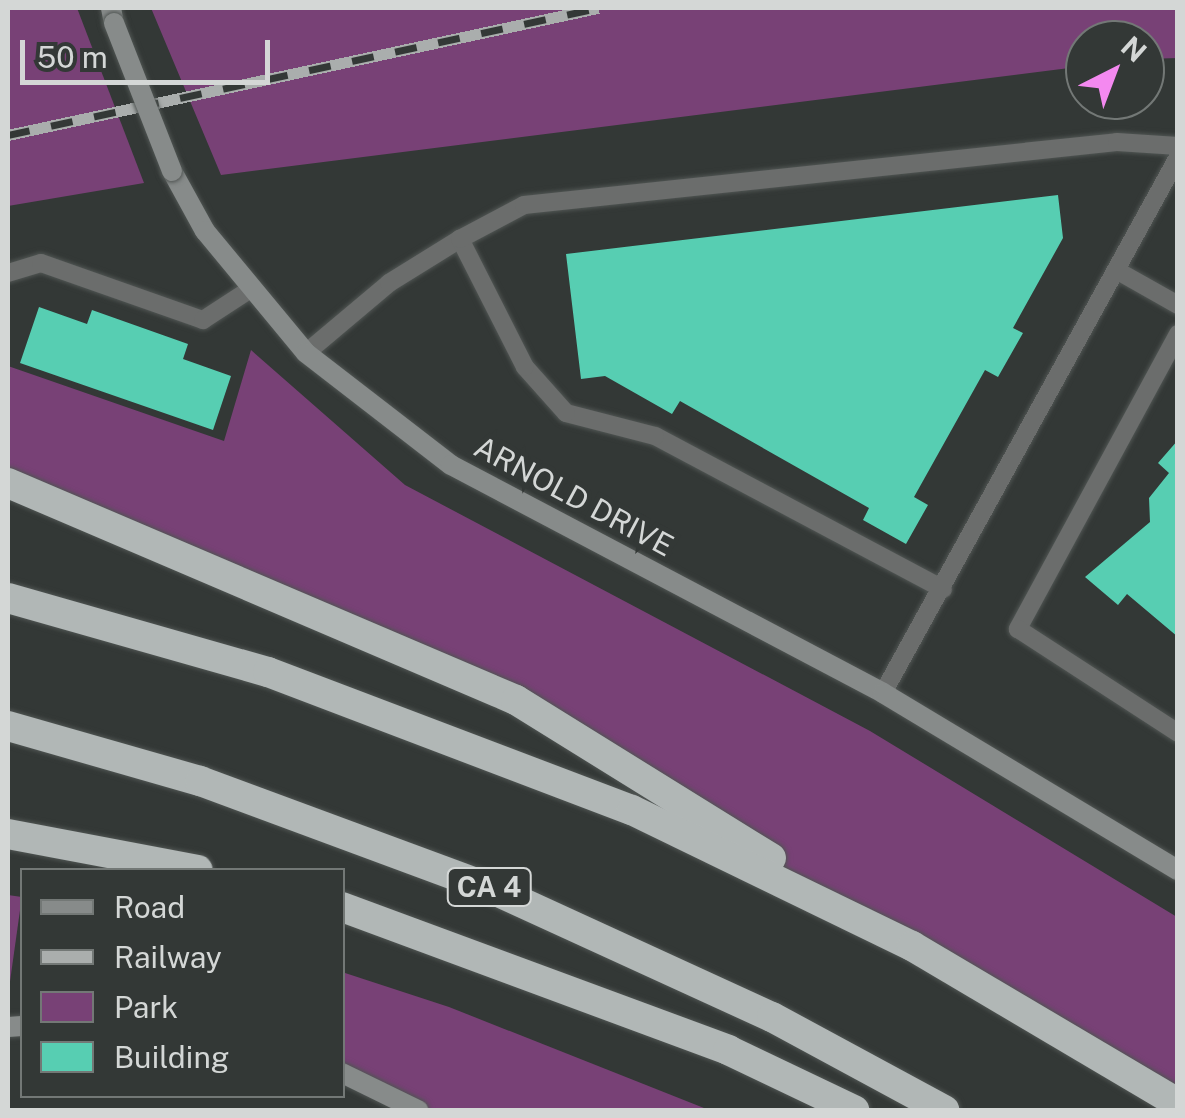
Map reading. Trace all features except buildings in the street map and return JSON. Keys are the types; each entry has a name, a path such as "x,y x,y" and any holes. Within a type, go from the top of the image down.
{"highway":[{"path":"8,483 516,700 707,811 838,908"},
{"path":"8,598 268,672 485,749 838,908 1178,1103"},
{"name":"CA 4","path":"8,726 215,786 490,888 772,1017 944,1110"},
{"path":"8,834 187,868"},
{"path":"345,908 728,1050 854,1110"}],"street":[{"name":"ARNOLD DRIVE","path":"112,15 172,171 249,290 306,353 450,465 883,692 1178,870"},
{"path":"345,1074 418,1110"}],"lane":[{"path":"306,353 389,283 460,239 524,206 1118,142 1178,146"},
{"path":"883,692 1178,157"},
{"path":"460,239 526,367 566,413 655,436 943,589"},
{"path":"8,273 42,263 203,320 249,290"},
{"path":"1116,270 1178,305"},
{"path":"1178,334 1018,629 1178,733"}],"green space":[{"path":"8,8 77,8 144,183 8,206"},
{"path":"151,8 1177,8 1178,58 1165,58 1165,20 1065,20 1065,69 221,175"},
{"path":"251,350 405,485 870,731 1177,917 1177,1101 838,908 637,768 8,483 8,366 224,441"},
{"path":"8,895 20,897 20,910 8,996"},
{"path":"345,973 449,1007 709,1110 418,1110 345,1074"}],"railway":[{"path":"8,135 598,8"}]}
